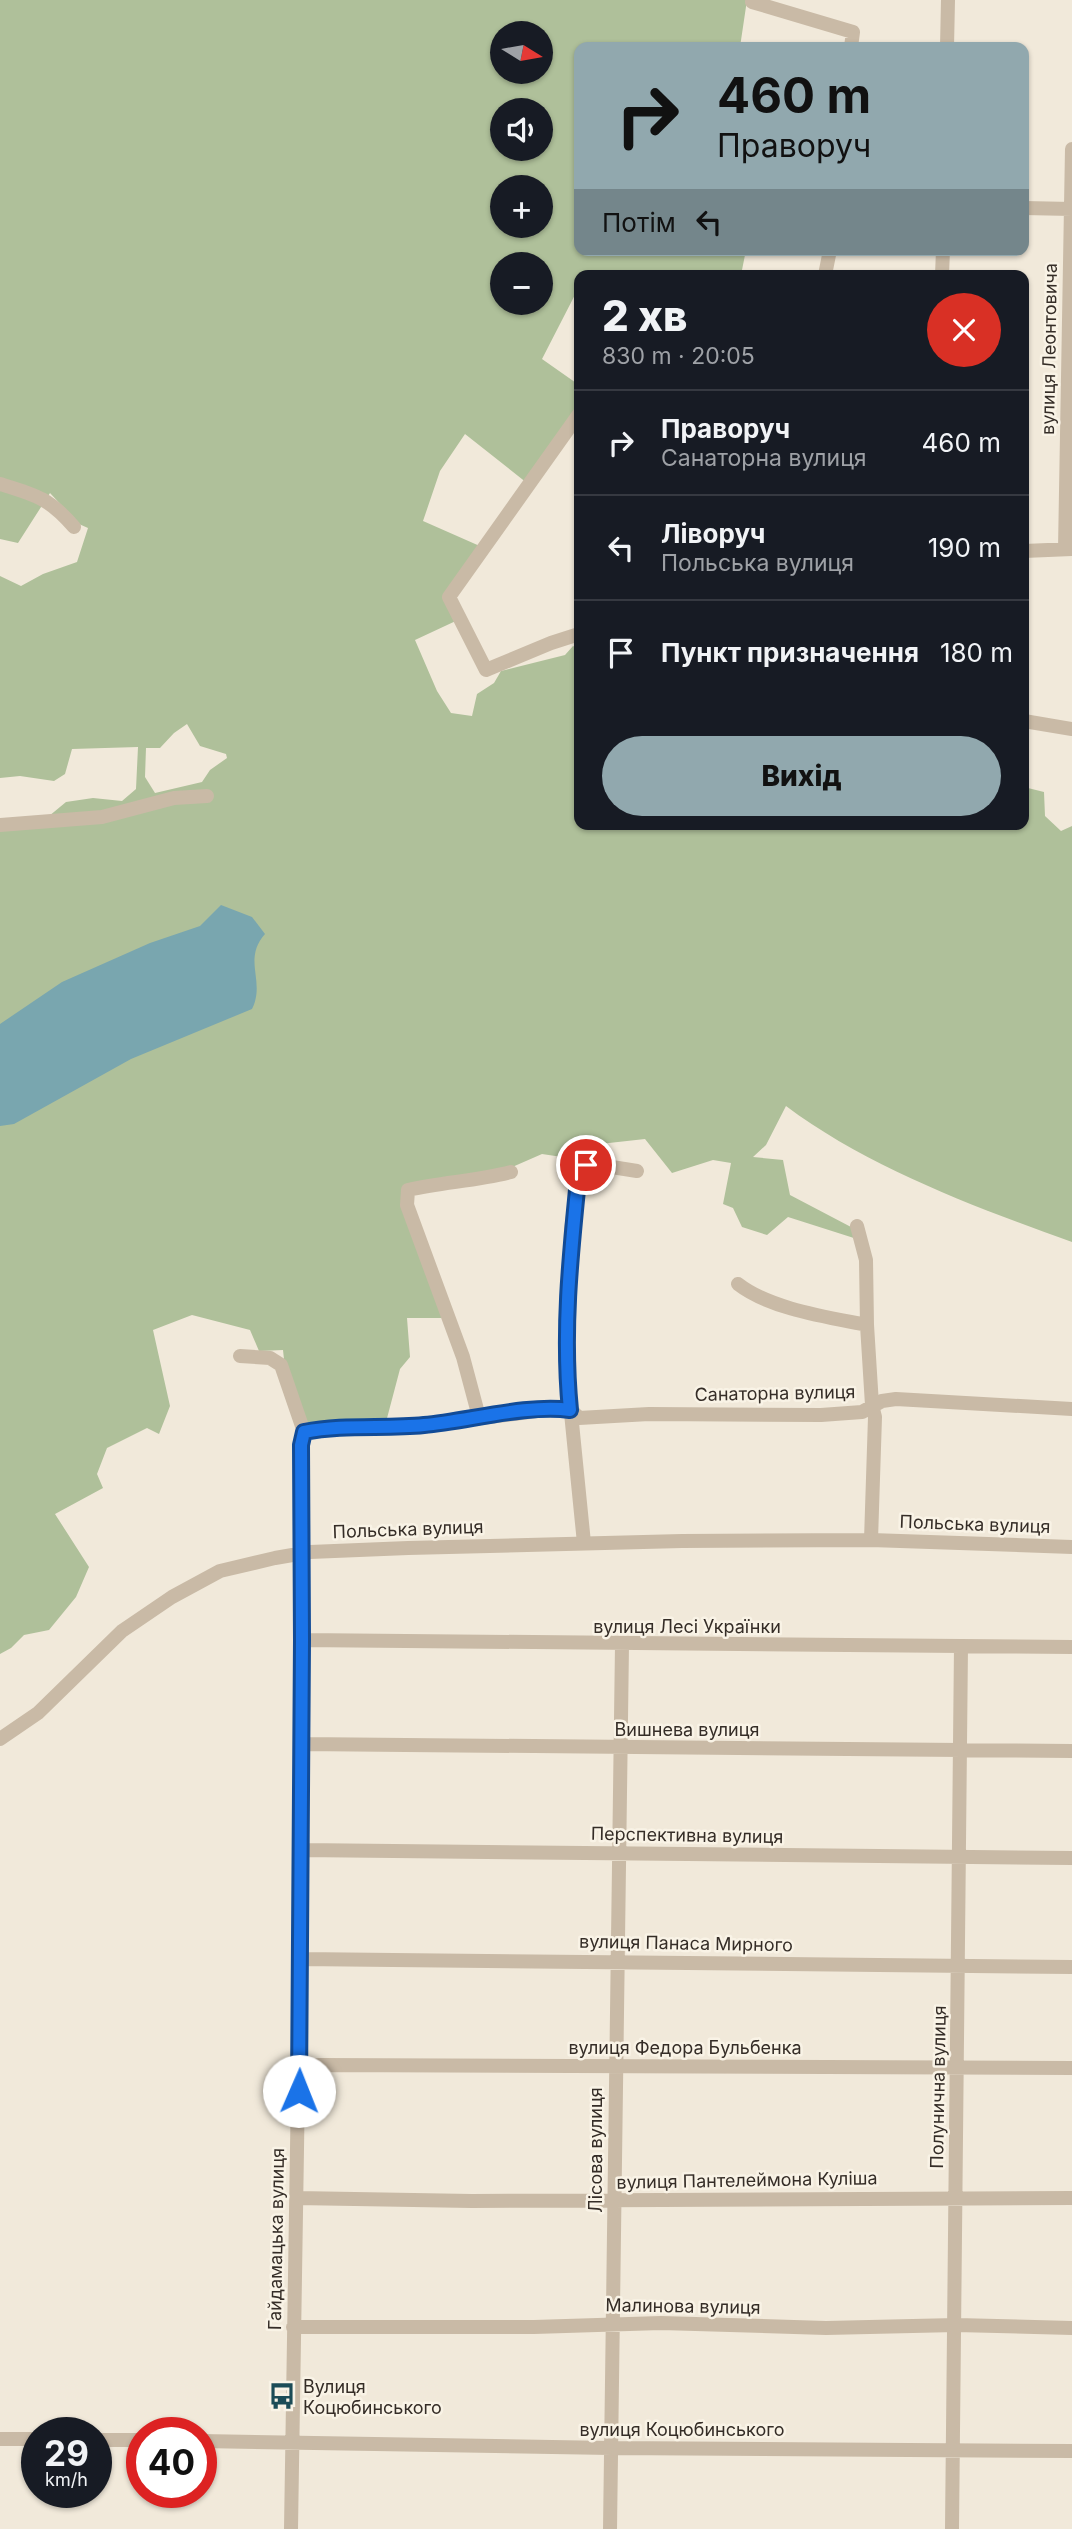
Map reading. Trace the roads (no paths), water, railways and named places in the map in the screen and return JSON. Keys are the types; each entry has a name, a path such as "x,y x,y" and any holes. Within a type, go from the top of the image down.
{"street":[{"path":"947,42 948,0"},
{"path":"752,2 853,32 852,42"},
{"name":"вулиця Леонтовича","path":"1069,549 1072,149"},
{"path":"1029,208 1072,209"},
{"path":"574,421 449,597 486,670 574,636"},
{"path":"0,484 28,492 56,506 74,527"},
{"path":"1029,551 1069,549"},
{"path":"1029,722 1072,729"},
{"path":"0,825 102,817 174,798 207,796"},
{"path":"584,1543 570,1410 565,1330 571,1230 579,1170 593,1164 637,1171"},
{"path":"479,1417 463,1357 407,1205 406,1194 408,1190 425,1186 511,1172"},
{"path":"857,1226 866,1260 867,1325 875,1417 870,1540"},
{"path":"738,1284 747,1291 808,1313 867,1325"},
{"name":"Гайдамацька вулиця","path":"240,1356 270,1358 281,1365 303,1438 299,2068 290,2529"},
{"name":"Санаторна вулиця","path":"303,1438 321,1429 424,1425 479,1417 570,1410 579,1418 649,1414 821,1415 862,1412 872,1405 895,1399 1072,1409"},
{"name":"Польська вулиця","path":"0,1740 38,1713 122,1631 172,1597 220,1571 242,1564 301,1554 584,1543 870,1540 1072,1547"},
{"name":"вулиця Лесі Українки","path":"302,1640 1072,1647"},
{"name":"Лісова вулиця","path":"610,2529 622,1645"},
{"name":"Полунична вулиця","path":"951,2529 956,2325 961,1646"},
{"name":"Вишнева вулиця","path":"302,1744 1072,1751"},
{"name":"Перспективна вулиця","path":"300,1850 1072,1858"},
{"name":"вулиця Панаса Мирного","path":"300,1959 1072,1967"},
{"name":"вулиця Федора Бульбенка","path":"299,2068 320,2064 1072,2068"},
{"name":"вулиця Пантелеймона Куліша","path":"296,2198 614,2201 1072,2197"},
{"name":"Малинова вулиця","path":"293,2327 534,2327 613,2323 826,2328 956,2325 1072,2328"},
{"path":"0,2439 21,2439"},
{"name":"вулиця Коцюбинського","path":"217,2441 611,2448 1072,2451"}],"water":[{"path":"221,905 252,917 265,934 255,953 257,989 252,1009 131,1059 14,1124 0,1126 0,1024 62,982 150,943 200,926"}],"place":[{"name":"Вулиця Коцюбинського","path":"282,2396"}]}
